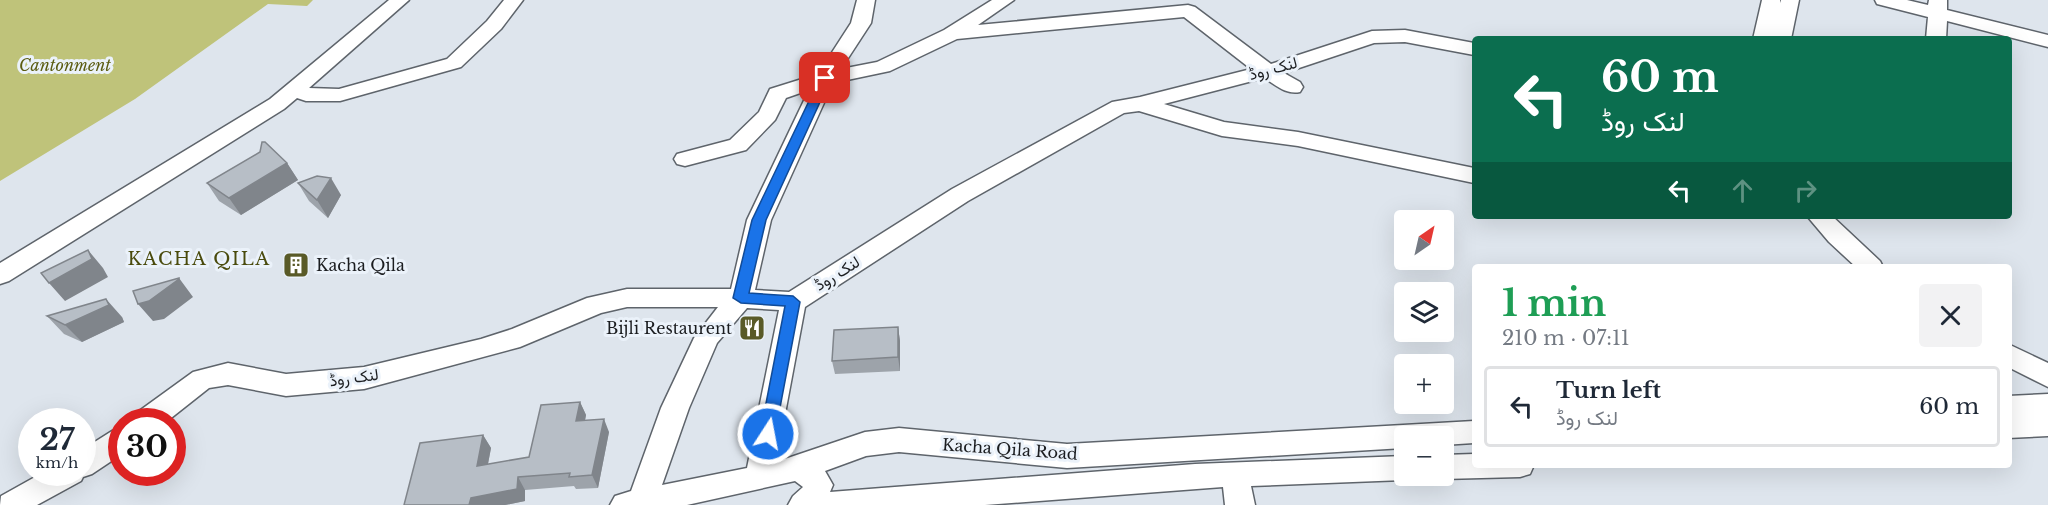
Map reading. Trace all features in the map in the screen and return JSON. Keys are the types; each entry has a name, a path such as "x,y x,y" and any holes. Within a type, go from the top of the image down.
{"street":[{"path":"0,275 278,104 400,0"},
{"path":"296,89 306,95 340,94 454,63 494,26 514,0"},
{"path":"635,504 707,338 741,298 759,220 825,78 861,23 866,0"},
{"path":"685,159 738,146 768,115 777,94 825,78 883,67 951,34 1005,0"},
{"path":"1764,36 1771,0"},
{"path":"1782,36 1790,0"},
{"path":"1884,0 1937,7 2048,41"},
{"path":"1936,36 1937,7"},
{"path":"951,34 1188,11 1267,71 1293,87"},
{"name":"لنک روڈ","path":"164,408 202,379 228,374 286,385 364,378 481,349 520,337 596,305 627,298 741,298 793,302 960,195 1119,107 1140,104 1267,71 1372,37 1405,36 1472,49"},
{"path":"1140,104 1222,129 1298,139 1472,176"},
{"path":"1822,219 1868,264"},
{"path":"1840,219 1885,264"},
{"path":"759,478 793,302"},
{"path":"2012,356 2048,376"},
{"path":"2012,372 2048,391"},
{"path":"2012,407 2048,405"},
{"path":"2012,427 2048,425"},
{"name":"Kacha Qila Road","path":"1454,433 1472,432"},
{"name":"Kacha Qila Road","path":"635,504 796,469 865,444 899,440 1067,456 1394,437"},
{"path":"2012,442 2048,441"},
{"path":"1454,445 1472,450"},
{"path":"1454,460 1472,452"},
{"path":"1454,465 1472,465"},
{"path":"826,505 1235,474 1394,468"},
{"path":"796,469 812,476 819,485 814,495 803,505"},
{"path":"1235,474 1240,505"},
{"path":"11,505 46,486"}],"green space":[{"name":"Cantonment","path":"0,0 313,0 307,6 268,4 135,99 0,181"}],"building":[{"path":"262,142 265,142 287,163 229,198 207,183 260,152"},
{"path":"317,176 331,178 317,200 298,183"},
{"path":"88,250 92,259 49,283 41,273"},
{"path":"179,278 149,301 138,304 133,291"},
{"path":"106,299 109,305 65,325 47,316"},
{"path":"898,327 898,357 832,361 834,330"},
{"path":"580,402 576,421 604,419 592,475 569,477 570,473 518,477 517,489 471,498 469,505 404,505 420,443 483,435 477,466 529,457 541,405"}],"place":[{"name":"Kacha Qila","path":"296,265"},
{"name":"Bijli Restaurent","path":"752,328"}],"district":[{"name":"KACHA QILA","path":"199,259"}],"route":[{"path":"768,434 793,302 741,298 745,273 759,220 825,78"}]}
